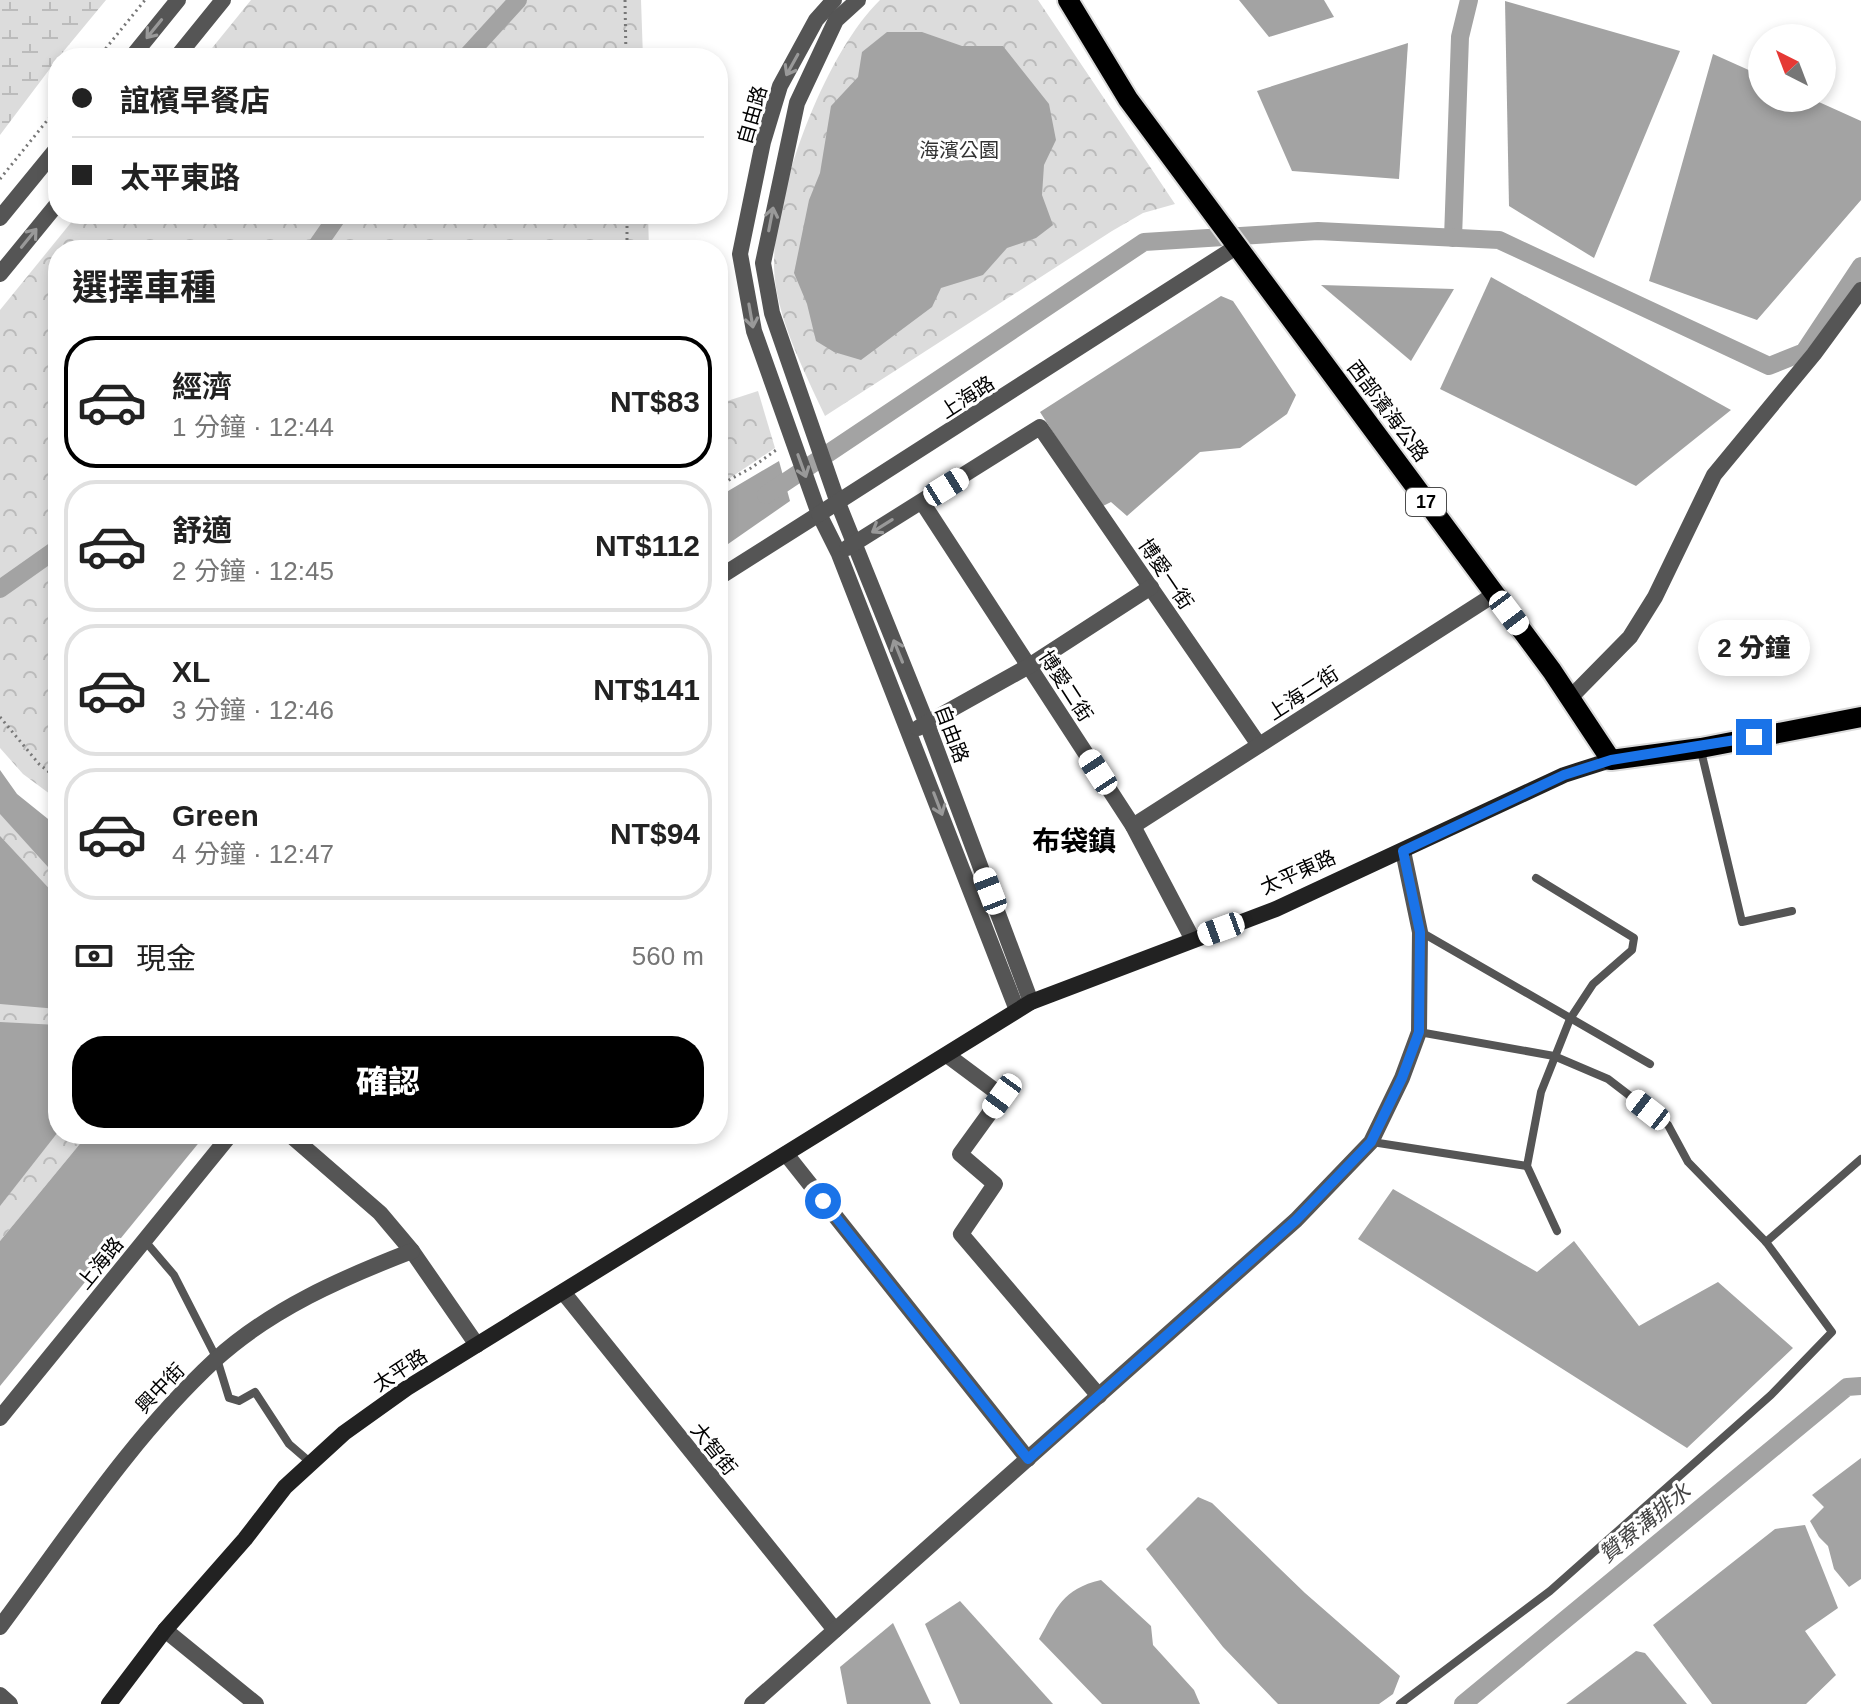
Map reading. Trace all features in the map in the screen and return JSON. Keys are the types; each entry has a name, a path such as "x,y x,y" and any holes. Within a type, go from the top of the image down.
{"main road":[{"name":"17","path":"1068,0 1128,99 1236,247"},
{"name":"西部濱海公路","path":"1236,247 1552,671 1611,760"},
{"name":"太平東路","path":"786,1154 1024,1006 1276,909 1564,775 1611,760 1701,748 1861,717"},
{"name":"太平路","path":"109,1704 165,1630 245,1539 285,1487 344,1433 407,1388 786,1154"}],"street":[{"path":"139,48 178,0"},
{"path":"184,48 223,0"},
{"name":"自由路","path":"834,0 816,20 780,86 763,142 740,254 754,331 819,514 839,554 1024,1006"},
{"name":"自由路","path":"858,0 836,20 797,103 763,263 772,313 811,429 927,724 1024,1006"},
{"path":"0,218 48,159"},
{"path":"0,274 48,215"},
{"name":"上海路","path":"728,572 1236,247"},
{"path":"1569,699 1630,637 1655,597 1714,475 1814,354 1861,290"},
{"name":"博愛一街","path":"915,506 1040,427 1259,745"},
{"path":"839,554 915,506"},
{"name":"博愛二街","path":"915,506 1029,666 1133,826 1193,940"},
{"path":"910,732 1029,666 1151,587"},
{"name":"上海二街","path":"1133,826 1495,594"},
{"path":"752,1704 1296,1220 1371,1142 1402,1078 1419,1032 1420,932 1403,851"},
{"path":"947,1055 1002,1096 960,1154 995,1184 961,1234 1099,1396"},
{"name":"上海路","path":"0,1418 223,1144"},
{"path":"301,1144 380,1213 412,1251 477,1345"},
{"path":"786,1154 1028,1459"},
{"name":"興中街","path":"0,1627 151,1425 217,1359 273,1317 319,1290 412,1251"},
{"name":"大智街","path":"563,1292 835,1630"},
{"path":"165,1630 256,1704"},
{"path":"0,1695 10,1704"}],"lane":[{"path":"1701,748 1742,922 1792,911"},
{"path":"1536,878 1634,938 1632,950 1593,984 1570,1019 1541,1092 1527,1166 1557,1231"},
{"path":"1420,932 1650,1064"},
{"path":"1400,1704 1550,1591 1771,1395 1832,1332 1766,1242 1688,1162 1668,1125 1608,1079 1554,1056 1419,1032"},
{"path":"1371,1142 1527,1166"},
{"path":"1766,1242 1861,1159"},
{"path":"144,1241 174,1275 217,1359 229,1398 239,1401 255,1392 289,1444 311,1463"}],"path":[{"path":"106,48 145,0"},
{"path":"625,0 626,48"},
{"path":"0,179 48,119"},
{"path":"728,481 792,439"},
{"path":"0,717 48,771"}],"green space":[{"path":"0,0 106,0 66,48 48,48 48,71 0,135"},
{"path":"251,0 641,0 643,48 212,48"},
{"name":"海濱公園","path":"880,0 1038,0 1175,204 1143,213 1112,231 825,416 785,324 774,267 776,236 793,163 822,88 860,23"},
{"path":"70,224 648,224 649,240 57,240"},
{"path":"48,251 48,793 23,774 0,748 0,310"},
{"path":"758,391 775,448 728,479 728,401"},
{"path":"0,787 48,846 48,1144 80,1144 0,1241"}],"shaded area":[{"path":"1239,0 1324,0 1334,17 1269,37"},
{"path":"1505,1 1680,51 1594,258 1509,206"},
{"path":"887,32 922,32 962,46 1003,46 1049,104 1056,140 1044,165 1042,195 1053,225 1036,238 1007,248 983,275 941,288 932,307 861,360 834,352 816,341 807,304 794,273 809,200 820,173 831,106 858,77 862,52"},
{"path":"1408,43 1399,179 1292,171 1257,91"},
{"path":"1713,54 1748,70 1748,112 1836,110 1861,121 1861,200 1757,320 1649,281"},
{"path":"1491,277 1731,410 1636,486 1440,389"},
{"path":"1321,285 1454,289 1411,361"},
{"path":"1221,296 1233,301 1296,395 1287,414 1240,448 1200,452 1127,516 1111,502 1101,507 1040,412"},
{"path":"779,461 790,501 728,544 728,491"},
{"path":"0,770 17,794 48,819 48,867 0,814"},
{"path":"0,836 48,887 48,1008 0,1004"},
{"path":"0,1022 48,1024 49,1144 0,1206"},
{"path":"80,1144 198,1144 0,1386 0,1241"},
{"path":"1393,1189 1537,1272 1574,1241 1639,1326 1718,1282 1793,1348 1687,1448 1358,1239"},
{"path":"1861,1458 1861,1579 1849,1587 1834,1569 1828,1546 1810,1521 1824,1507 1812,1495"},
{"path":"1198,1497 1212,1503 1305,1593 1400,1676 1393,1694 1379,1704 1278,1704 1223,1647 1146,1549"},
{"path":"1805,1525 1838,1608 1805,1631 1836,1675 1806,1704 1712,1704 1653,1625 1775,1529"},
{"path":"1101,1580 1151,1626 1153,1645 1194,1690 1200,1704 1102,1704 1039,1639 1056,1609 1069,1594"},
{"path":"960,1601 1053,1704 960,1704 925,1624"},
{"path":"893,1623 931,1704 847,1704 840,1667"},
{"path":"1636,1651 1645,1653 1687,1704 1566,1704"}],"waterway":[{"path":"474,48 518,0"},
{"path":"1453,238 1460,37 1469,0"},
{"path":"321,240 332,224"},
{"path":"766,495 1144,242 1318,231 1499,240 1769,366 1804,352 1861,266"},
{"path":"0,589 48,555"},
{"name":"贊寮溝排水","path":"1463,1704 1847,1387 1861,1386"}],"district":[{"name":"布袋鎮","path":"1074,841"}],"route":[{"path":"823,1201 1028,1459 1296,1220 1371,1142 1402,1078 1419,1032 1420,932 1403,851 1564,775 1611,760 1701,748 1754,737"}]}
